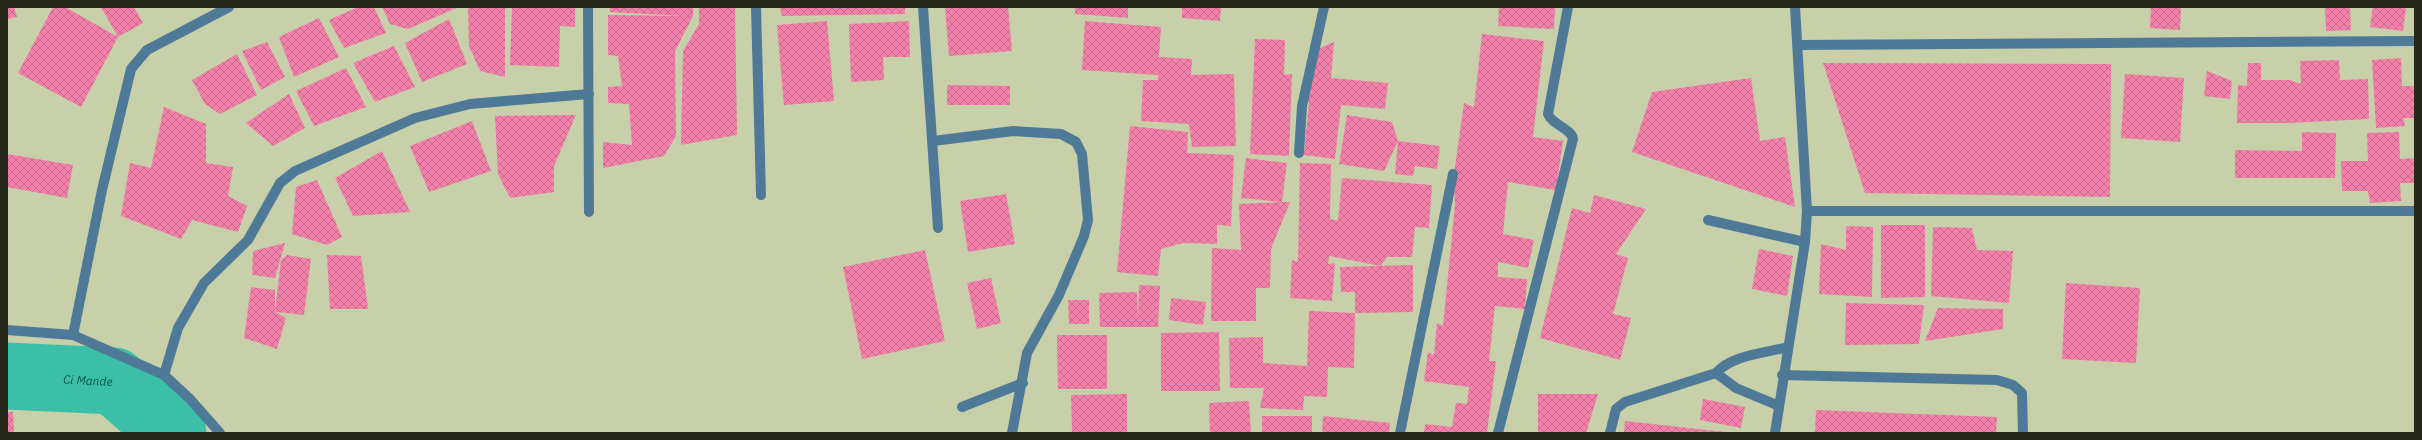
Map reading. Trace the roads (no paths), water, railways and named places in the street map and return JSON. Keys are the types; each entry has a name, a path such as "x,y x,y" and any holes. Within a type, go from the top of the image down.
{"street":[{"path":"73,335 102,190 131,69 147,50 229,7"},
{"path":"588,7 589,212"},
{"path":"756,7 761,195"},
{"path":"923,7 938,228"},
{"path":"1299,153 1302,106 1324,7"},
{"path":"1498,433 1573,140 1569,134 1551,121 1548,114 1568,7"},
{"path":"1775,433 1782,375 1805,242 1807,211 1795,7"},
{"path":"1798,45 2415,41"},
{"path":"164,375 178,328 204,283 248,240 280,183 296,171 415,118 470,104 589,94"},
{"path":"933,141 1013,131 1061,134 1076,142 1082,154 1088,220 1084,236 1059,295 1027,353 1023,383 1012,433"},
{"path":"1400,433 1453,174"},
{"path":"1807,211 2415,211"},
{"path":"1708,220 1805,242"},
{"path":"7,330 73,335 164,375 190,399 220,433"},
{"path":"1610,433 1616,409 1625,402 1716,373 1722,366 1733,361 1788,347"},
{"path":"1716,373 1736,388 1778,406"},
{"path":"1782,375 1997,380 2013,384 2022,393 2023,433"},
{"path":"962,407 1023,383"}],"waterway":[{"name":"Ci Mande","path":"7,376 114,381 173,433"}]}
